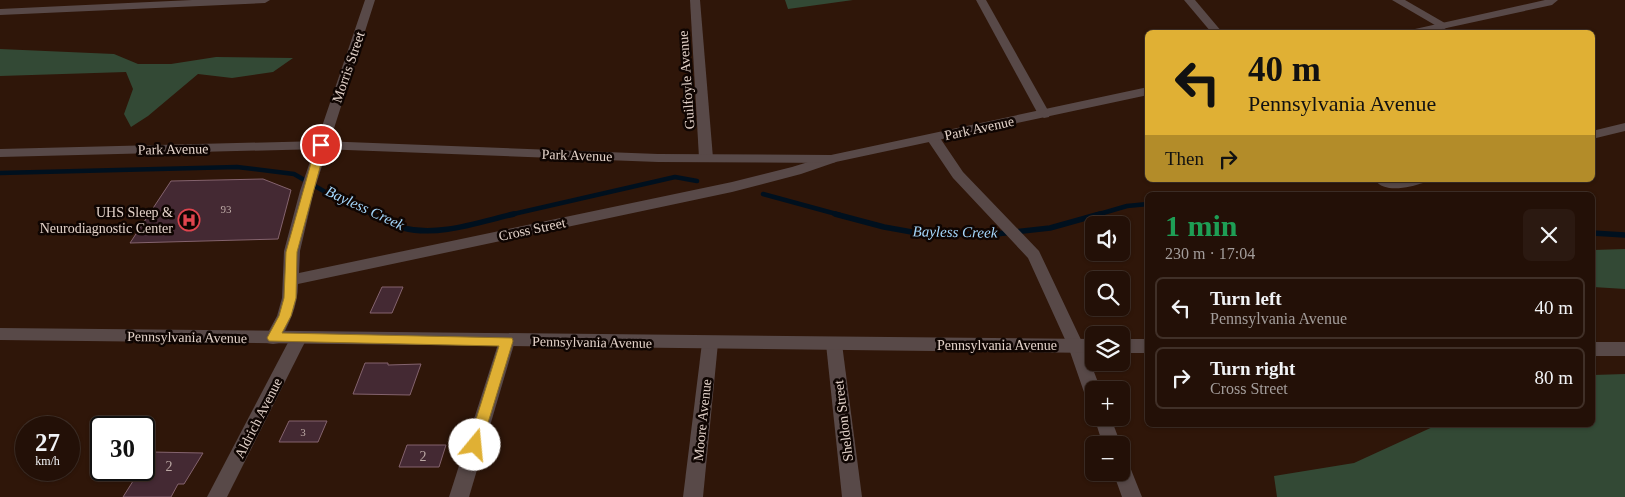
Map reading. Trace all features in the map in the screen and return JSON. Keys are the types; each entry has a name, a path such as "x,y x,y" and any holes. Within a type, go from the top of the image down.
{"street":[{"path":"0,12 264,0"},
{"name":"Morris Street","path":"291,280 292,252 307,191 370,0"},
{"name":"Guilfoyle Avenue","path":"695,0 706,158"},
{"path":"981,0 1044,114"},
{"path":"1189,0 1215,30"},
{"path":"1398,0 1444,26"},
{"path":"1425,30 1539,5 1553,0"},
{"name":"Park Avenue","path":"0,153 321,145 658,158 831,159 1145,92"},
{"path":"1595,134 1625,127"},
{"path":"932,138 958,175 1034,255 1076,346 1089,381"},
{"name":"Cross Street","path":"291,280 732,187 796,172 831,159"},
{"path":"1390,182 1399,184 1408,182"},
{"path":"273,338 285,316 290,298 291,280"},
{"name":"Pennsylvania Avenue","path":"0,334 1085,346"},
{"name":"Aldrich Avenue","path":"217,497 299,338"},
{"path":"459,497 507,341"},
{"name":"Moore Avenue","path":"693,497 710,343"},
{"name":"Sheldon Street","path":"834,344 852,497"},
{"path":"1130,346 1145,346"},
{"path":"1595,349 1625,350"},
{"path":"1126,481 1132,497"}],"green space":[{"path":"785,0 853,0 788,9"},
{"path":"0,49 114,54 138,64 171,64 216,57 293,58 273,72 232,78 198,74 148,116 131,127 124,114 133,89 126,72 0,76"},
{"path":"1625,249 1625,289 1595,287 1595,250"},
{"path":"1625,374 1625,497 1277,497 1274,476 1354,463 1433,427 1595,427 1595,375"}],"building":[{"path":"263,179 291,190 278,239 130,243 171,181"},
{"path":"382,287 403,287 392,313 370,313"},
{"path":"365,363 388,363 388,365 421,364 410,395 353,394"},
{"path":"289,421 327,421 318,442 279,442"},
{"path":"407,445 446,445 439,467 399,467"},
{"path":"155,452 203,453 184,484 178,484 171,497 123,497 133,481 155,481"}],"waterway":[{"name":"Bayless Creek","path":"0,173 237,167 294,174 327,193 374,215"},
{"name":"Bayless Creek","path":"509,215 675,177 697,181"},
{"name":"Bayless Creek","path":"763,194 840,215"},
{"name":"Bayless Creek","path":"1096,215 1127,206 1145,204"},
{"name":"Bayless Creek","path":"371,214 399,227 431,231 445,230 514,214"},
{"name":"Bayless Creek","path":"835,214 884,227 923,234 996,234 1050,228 1100,214"},
{"name":"Bayless Creek","path":"1595,233 1625,235"}],"place":[{"name":"UHS Sleep & Neurodiagnostic Center","path":"189,220"}],"route":[{"path":"321,145 292,252 290,298 285,316 273,338 507,341 475,445"}]}
